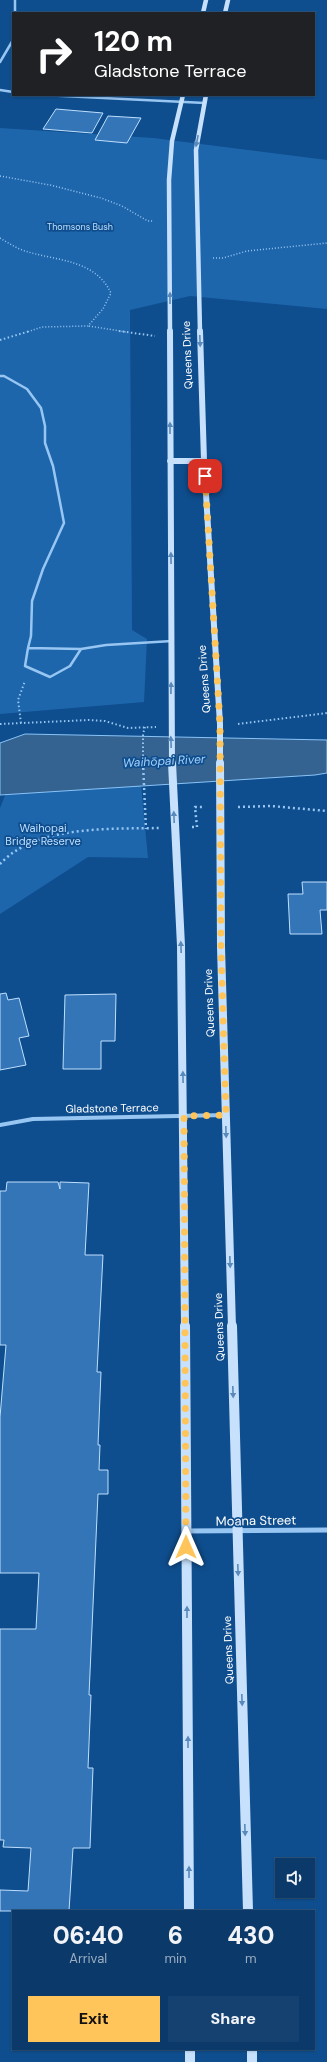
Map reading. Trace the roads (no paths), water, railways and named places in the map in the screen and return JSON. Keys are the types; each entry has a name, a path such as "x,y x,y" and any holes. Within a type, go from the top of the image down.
{"main road":[{"path":"203,12 206,0"},
{"path":"225,12 228,0"},
{"name":"Queens Drive","path":"183,96 172,141 170,222 170,461 172,640 171,727 181,946 184,1116 189,1910"},
{"name":"Queens Drive","path":"206,96 196,150 197,258 204,461 220,724 221,947 248,1910"},
{"path":"170,461 204,461"},
{"path":"190,2050 190,2062"},
{"path":"252,2050 252,2062"}],"street":[{"path":"15,0 15,12"},
{"path":"0,62 12,42"},
{"path":"0,90 12,92"},
{"path":"62,96 204,103"},
{"name":"Gladstone Terrace","path":"0,1125 33,1119 226,1115"},
{"name":"Moana Street","path":"186,1531 327,1530"}],"lane":[{"path":"0,376 4,376 27,389 41,408 44,426 44,442 53,466 64,524 43,569 32,601 31,636 25,666 50,677 70,666 81,649"},
{"path":"28,648 81,649 106,645 172,640"}],"water":[{"name":"Waihōpai River","path":"25,734 327,740 327,773 0,795 0,743"}],"park label":[{"name":"Thomsons Bush","path":"80,227"},
{"name":"Waihopai Bridge Reserve","path":"43,834"}]}
